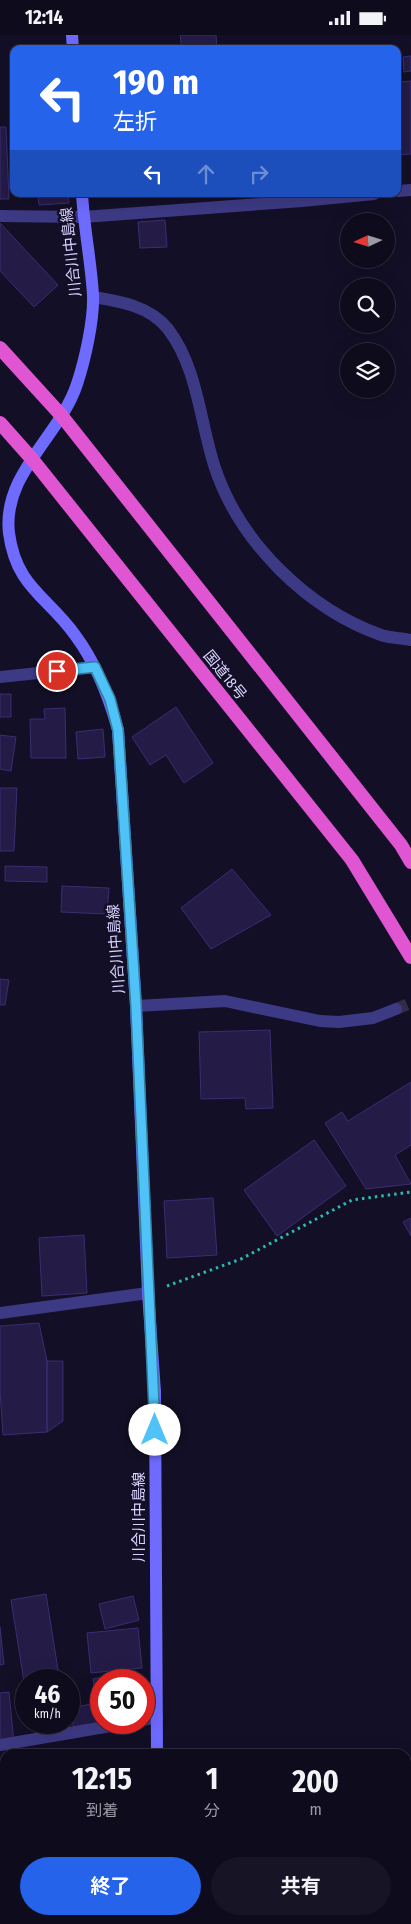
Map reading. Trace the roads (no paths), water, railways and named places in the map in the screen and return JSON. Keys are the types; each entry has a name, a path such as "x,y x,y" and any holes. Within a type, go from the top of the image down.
{"highway":[{"path":"0,348 61,415 401,845 411,862"},
{"name":"国道18号","path":"0,423 32,459 352,860 411,957"}],"main road":[{"name":"川合川中島線","path":"82,197 93,297 90,323 77,386 61,415 32,459 12,498 9,515 12,547 24,580 75,634 95,667 110,699 118,730 136,1006 148,1293 155,1392 157,1749"}],"street":[{"path":"0,216 84,217 343,197"},
{"path":"93,297 124,302 147,312 167,328 181,350 195,391 216,469 232,506 251,536 287,575 321,605 352,623 383,635 411,640"},
{"path":"0,677 95,667"},
{"path":"136,1006 225,1001 320,1021 339,1022 374,1018 396,1009"},
{"path":"0,1313 148,1293"},
{"path":"0,1745 90,1730"}],"tunnel":[{"path":"396,1009 411,1003"}]}
